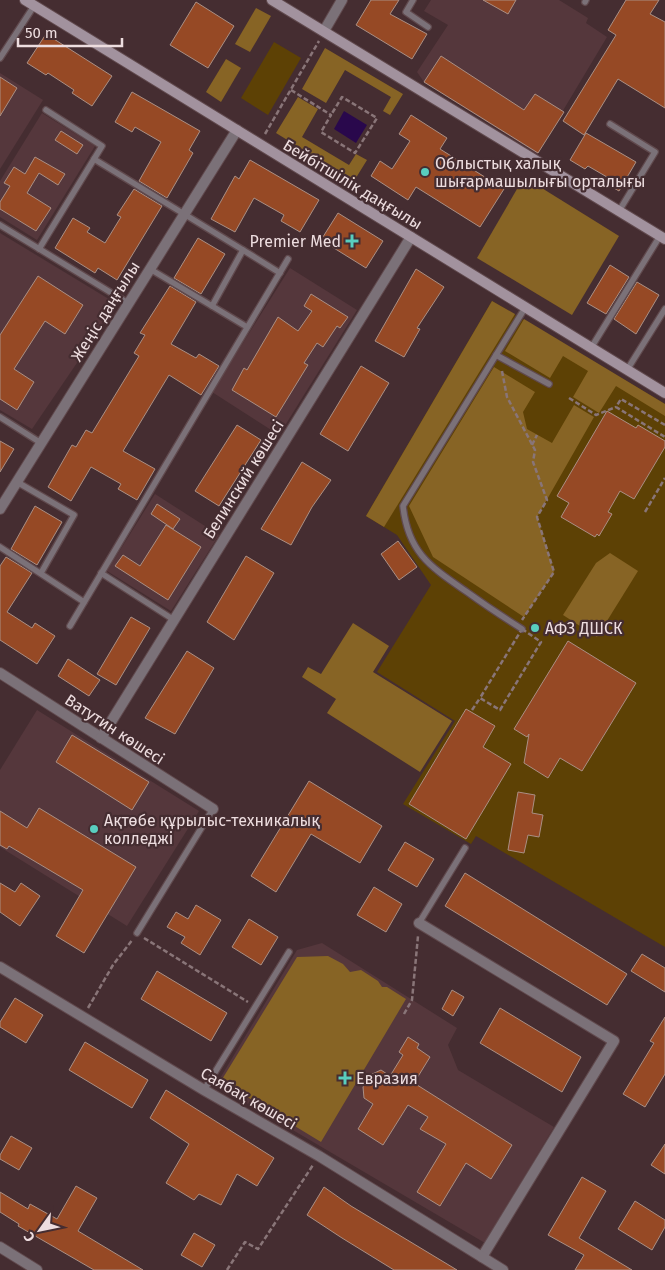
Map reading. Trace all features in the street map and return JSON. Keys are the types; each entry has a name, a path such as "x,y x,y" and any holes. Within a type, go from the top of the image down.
{"main road":[{"path":"273,0 663,237"},
{"name":"Бейбітшілік даңғылы","path":"30,3 665,393"}],"street":[{"path":"324,31 342,0"},
{"name":"Жеңіс даңғылы","path":"0,509 237,130"},
{"name":"Белинский көшесі","path":"101,738 411,237"},
{"name":"Ватутин көшесі","path":"0,673 213,809"},
{"path":"419,924 614,1041 482,1257"},
{"name":"Саябақ көшесі","path":"0,967 204,1090 319,1156 504,1270"},
{"path":"0,1247 37,1270"}],"lane":[{"path":"413,0 406,12 428,26"},
{"path":"0,58 30,3"},
{"path":"39,249 102,146 46,110"},
{"path":"610,124 655,152 619,211"},
{"path":"94,159 280,273"},
{"path":"0,226 128,303"},
{"path":"592,348 663,237"},
{"path":"212,306 243,250"},
{"path":"70,626 288,259"},
{"path":"150,269 248,328"},
{"path":"520,628 431,567 414,545 405,524 403,506 525,308"},
{"path":"627,370 665,309"},
{"path":"496,355 549,384"},
{"path":"0,417 41,443"},
{"path":"17,482 74,515 41,573"},
{"path":"0,547 84,602"},
{"path":"101,574 174,620"},
{"path":"137,933 213,809"},
{"path":"419,924 465,848"},
{"path":"204,1090 289,952"}],"path":[{"path":"260,144 324,31"},
{"path":"290,90 331,114"},
{"path":"342,97 377,118 355,153 321,132 331,114 342,97"},
{"path":"472,710 554,572 537,517 547,500 532,462 535,450 507,397 502,371"},
{"path":"569,398 596,415 616,407 622,398 665,425"},
{"path":"616,407 665,437"},
{"path":"532,445 537,435"},
{"path":"645,512 665,478"},
{"path":"480,698 500,710 528,665 541,642 520,628"},
{"path":"404,1014 412,1000 419,924"},
{"path":"83,1017 113,965 137,933 255,1007"},
{"path":"227,1270 245,1242 258,1249 319,1156"}],"shaded area":[{"path":"431,0 559,0 588,18 586,23 607,37 537,154 424,82 417,72 448,25 424,11"},
{"path":"256,8 271,16 250,52 235,44"},
{"path":"274,42 301,58 268,115 241,98"},
{"path":"325,48 403,94 390,115 383,111 391,97 345,70 326,103 302,89"},
{"path":"226,59 241,68 221,102 206,92"},
{"path":"0,73 43,100 0,169"},
{"path":"298,97 318,109 302,137 349,165 356,154 367,160 354,181 276,133"},
{"path":"344,111 367,125 356,143 334,129"},
{"path":"42,113 95,146 37,240 0,217 0,181"},
{"path":"524,177 619,236 572,315 477,258"},
{"path":"0,233 117,304 32,429 0,410"},
{"path":"290,268 357,310 279,435 212,392"},
{"name":"АФЗ ДШСК","path":"492,301 665,404 665,947 476,836 471,844 403,804 455,721 377,672 431,585 397,535 366,516"},
{"path":"492,301 515,314 384,527 366,516"},
{"path":"524,319 665,404 665,416 616,386 599,413 573,397 588,371 563,356 550,378 505,351"},
{"path":"494,367 535,392 523,412 527,429 552,443 574,405 594,417 537,517 554,572 524,617 433,557 409,506"},
{"path":"155,494 219,535 171,611 107,571"},
{"path":"610,553 638,571 597,637 563,615 596,563"},
{"path":"353,623 389,646 373,672 452,721 420,772 327,713 336,699 302,677 308,667 321,674"},
{"name":"Ақтөбе құрылыс-техникалық колледжі","path":"37,710 199,811 127,926 0,847 0,770"},
{"name":"Евразия","path":"322,943 457,1028 448,1045 458,1070 554,1127 485,1243 216,1085 297,950"},
{"path":"328,956 343,964 350,972 361,970 378,981 382,987 387,987 406,999 321,1142 221,1081 297,957"}],"building":[{"path":"371,0 399,0 390,14 427,34 412,59 356,25"},
{"path":"483,0 516,0 508,14"},
{"path":"626,0 659,0 650,14 665,22 665,108 618,79 584,135 563,121 616,35 608,30"},
{"path":"196,2 234,26 208,68 170,45"},
{"path":"46,34 112,76 92,106 72,93 74,90 48,73 46,75 27,63"},
{"path":"441,56 524,110 535,94 564,112 538,153 424,82"},
{"path":"0,77 17,88 0,116"},
{"path":"132,92 200,131 189,150 193,153 167,198 139,181 161,142 135,127 132,132 115,122"},
{"name":"Облыстық халық шығармашылығы орталығы","path":"411,115 447,138 440,149 504,189 480,227 416,187 408,200 371,176 380,161 392,169 410,141 399,134"},
{"path":"61,131 83,145 77,154 55,140"},
{"path":"586,133 636,162 619,191 604,182 607,177 588,166 585,169 570,160"},
{"path":"35,157 65,174 58,185 39,173 27,193 51,208 36,231 0,209 0,202 10,186 4,183 14,167 25,174"},
{"path":"250,160 319,200 300,232 281,221 284,215 254,198 235,232 211,219 235,176 239,179"},
{"path":"134,189 162,206 117,280 98,268 95,273 55,248 73,218 90,228 87,232 105,243 121,217 117,215"},
{"name":"Premier Med","path":"338,213 383,241 366,268 321,240"},
{"path":"198,238 225,254 201,294 174,278"},
{"path":"610,265 629,277 606,314 587,303"},
{"path":"416,269 444,287 417,328 420,329 404,357 375,341"},
{"path":"38,276 83,305 65,334 45,321 14,369 34,382 17,410 0,399 0,335"},
{"path":"637,282 659,295 636,334 614,319"},
{"path":"170,286 196,302 171,344 196,358 199,354 219,366 201,395 169,375 123,451 155,469 137,500 118,489 121,484 91,467 71,501 48,487 72,445 76,447 86,430 92,433 139,356 134,353 145,335 140,333"},
{"path":"311,294 348,317 340,328 337,326 323,347 317,343 304,363 308,365 276,417 232,390 244,368 247,370 278,317 298,331 312,311 304,306"},
{"path":"361,366 389,383 348,451 320,434"},
{"path":"607,411 636,428 638,425 665,441 665,447 634,499 620,491 608,512 612,514 599,536 597,534 595,537 561,517 569,503 557,496"},
{"path":"237,425 261,440 219,506 195,491"},
{"path":"0,441 14,449 0,472"},
{"path":"302,462 331,480 312,507 291,545 261,529"},
{"path":"157,504 180,519 173,529 151,514"},
{"path":"35,506 62,522 37,565 11,549"},
{"path":"166,525 201,547 168,600 115,566 123,555 140,566"},
{"path":"398,541 417,567 399,580 381,554"},
{"path":"246,556 274,573 234,640 207,622"},
{"path":"6,557 32,573 7,612 32,628 35,623 55,636 37,664 0,640 0,566"},
{"path":"131,617 150,628 116,685 97,674"},
{"path":"568,641 636,683 582,771 560,758 548,778 524,763 529,734 527,737 514,729"},
{"path":"187,651 214,668 175,734 145,718"},
{"path":"68,659 100,680 89,696 58,676"},
{"path":"466,709 495,726 483,747 511,764 466,839 409,804"},
{"path":"72,735 149,782 132,810 56,762"},
{"path":"309,781 382,826 360,863 311,834 276,892 251,876"},
{"path":"518,792 535,795 532,813 543,815 539,837 528,835 524,853 508,850"},
{"path":"39,808 136,867 84,953 56,936 83,890 9,846 7,849 0,845 0,811 27,828"},
{"path":"405,842 434,859 417,887 388,870"},
{"path":"465,873 627,974 607,1005 445,906"},
{"path":"0,883 15,892 21,883 40,896 20,926 0,912"},
{"path":"374,887 402,904 386,932 357,915"},
{"path":"196,905 221,920 200,955 181,943 185,937 167,927 176,912 188,919"},
{"path":"249,919 278,937 261,965 232,947"},
{"path":"642,954 665,968 665,992 631,971"},
{"path":"157,971 227,1013 211,1041 141,999"},
{"path":"452,990 464,997 453,1016 442,1009"},
{"path":"15,998 43,1015 26,1043 0,1027 0,1022"},
{"path":"500,1008 581,1057 562,1092 480,1043"},
{"path":"665,1017 665,1074 645,1107 623,1094 654,1043 650,1041"},
{"path":"408,1037 419,1044 417,1048 430,1057 414,1083 512,1145 491,1179 466,1163 440,1206 417,1192 446,1144 420,1129 428,1117 408,1105 383,1145 358,1129 373,1104 364,1098 363,1087 370,1075 381,1070 390,1076 403,1055 399,1052"},
{"path":"85,1042 148,1080 132,1108 69,1070"},
{"path":"166,1090 274,1158 257,1186 237,1174 221,1205 199,1194 194,1200 166,1183 189,1144 150,1118"},
{"path":"11,1136 32,1148 19,1170 0,1159 0,1155"},
{"path":"665,1144 665,1174 651,1165"},
{"path":"582,1177 606,1191 579,1238 632,1270 575,1270 584,1255 548,1235"},
{"path":"76,1186 97,1198 78,1231 143,1270 94,1270 18,1226 19,1224 0,1212 0,1192 28,1209 30,1204 57,1219"},
{"path":"324,1187 351,1206 457,1270 394,1270 342,1238 307,1215"},
{"path":"635,1201 665,1220 665,1227 652,1250 618,1229"},
{"path":"194,1233 215,1245 202,1267 181,1255"}],"place":[{"name":"Облыстық халық шығармашылығы орталығы","path":"425,172"},
{"name":"Premier Med","path":"352,241"},
{"name":"АФЗ ДШСК","path":"535,628"},
{"name":"Ақтөбе құрылыс-техникалық колледжі","path":"94,829"},
{"name":"Евразия","path":"345,1078"}]}
